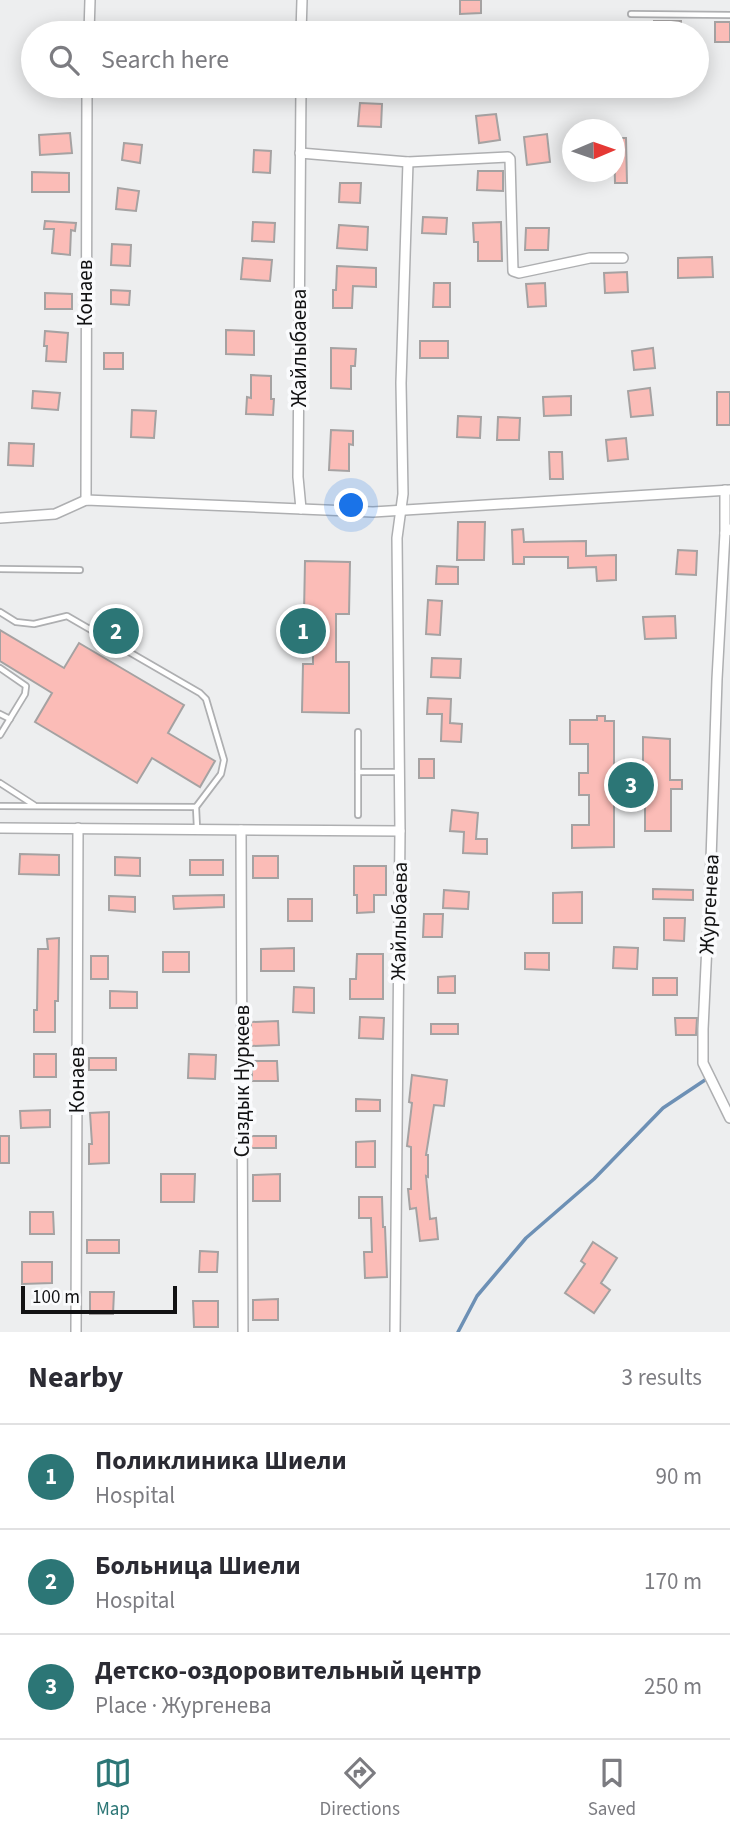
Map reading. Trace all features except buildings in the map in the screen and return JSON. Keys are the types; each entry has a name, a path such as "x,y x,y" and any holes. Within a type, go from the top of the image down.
{"street":[{"path":"89,21 90,0"},
{"path":"301,21 302,0"},
{"name":"Конаев","path":"86,500 87,98"},
{"name":"Жайлыбаева","path":"301,98 298,477 301,509"},
{"path":"300,153 408,162 508,157 513,271 519,273 590,258 622,258"},
{"name":"Жайлыбаева","path":"395,1332 400,831 397,538 403,494 401,383 408,162"},
{"path":"0,518 55,514 86,500 373,512 727,490"},
{"name":"Жургенева","path":"727,490 703,1063 730,1116"},
{"path":"0,828 400,831"},
{"name":"Конаев","path":"76,1332 78,828"},
{"name":"Сыздык Нуркеев","path":"241,830 243,1332"}],"lane":[{"path":"631,14 730,16"},
{"path":"0,569 80,570"},
{"path":"0,612 16,622 34,624 67,616 206,699 224,760 221,774 196,807 197,828"},
{"path":"0,668 26,686 25,694 0,735"},
{"path":"0,714 10,719"},
{"path":"358,732 358,816"},
{"path":"358,772 399,772"},
{"path":"0,783 36,806"},
{"path":"0,806 196,807"}],"waterway":[{"path":"458,1332 477,1296 526,1238 594,1179 663,1108 705,1080"}],"place":[{"name":"Больница Шиели","path":"116,631"},
{"name":"Поликлиника Шиели","path":"303,631"},
{"name":"Детско-оздоровительный центр","path":"631,785"}]}
